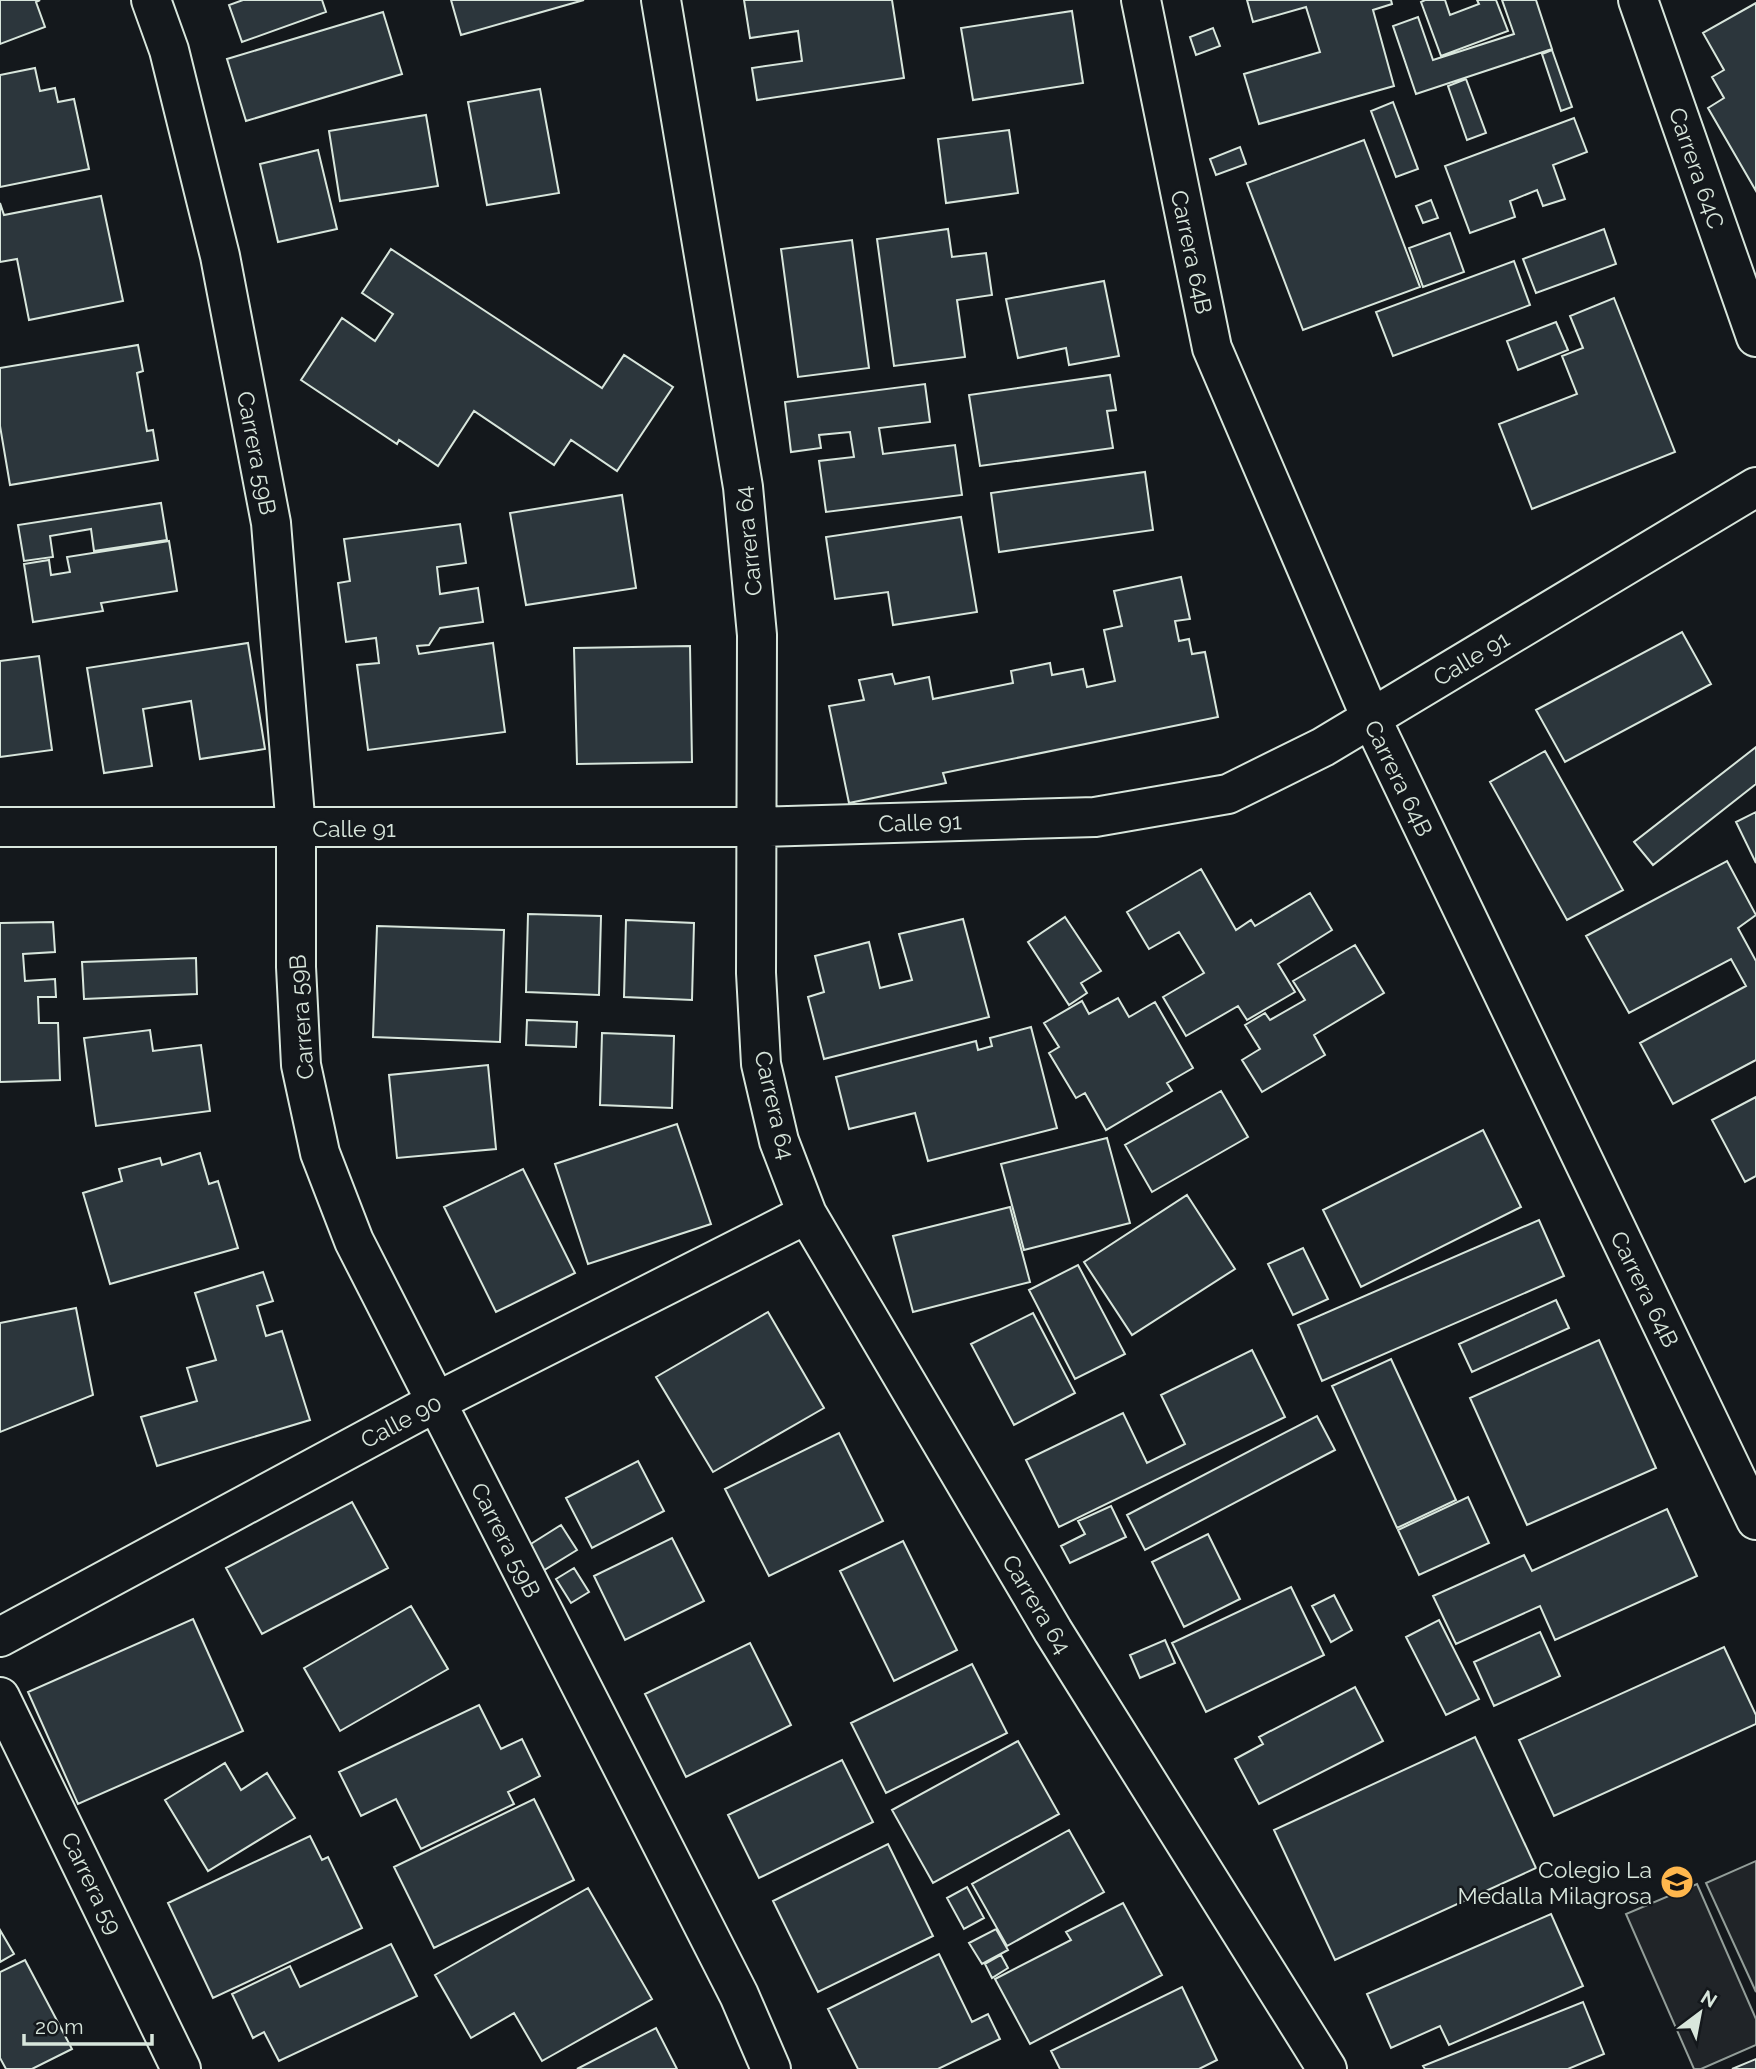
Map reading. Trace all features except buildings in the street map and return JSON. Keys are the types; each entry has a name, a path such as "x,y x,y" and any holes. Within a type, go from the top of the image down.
{"street":[{"name":"Carrera 59B","path":"151,0 169,50 220,256 271,523 296,829 296,967 301,1065 320,1153 354,1241 739,1995 771,2069"},
{"name":"Carrera 64","path":"662,0 743,487 757,635 756,973 761,1064 779,1141 807,1214 1053,1631 1327,2069"},
{"name":"Carrera 64B","path":"1141,0 1212,348 1371,718 1756,1520"},
{"name":"Carrera 64C","path":"1638,0 1756,337"},
{"name":"Calle 91","path":"0,827 758,827 1096,817 1228,794 1323,747 1756,487"},
{"name":"Calle 90","path":"0,1637 436,1402 807,1214"},
{"name":"Carrera 59","path":"0,1697 181,2069"}],"shaded area":[{"path":"1756,1861 1756,1992 1706,1883"},
{"path":"1697,1884 1756,2019 1756,2045 1701,2069 1694,2069 1626,1914"}],"place":[{"name":"Colegio La Medalla Milagrosa","path":"1677,1882"}]}
